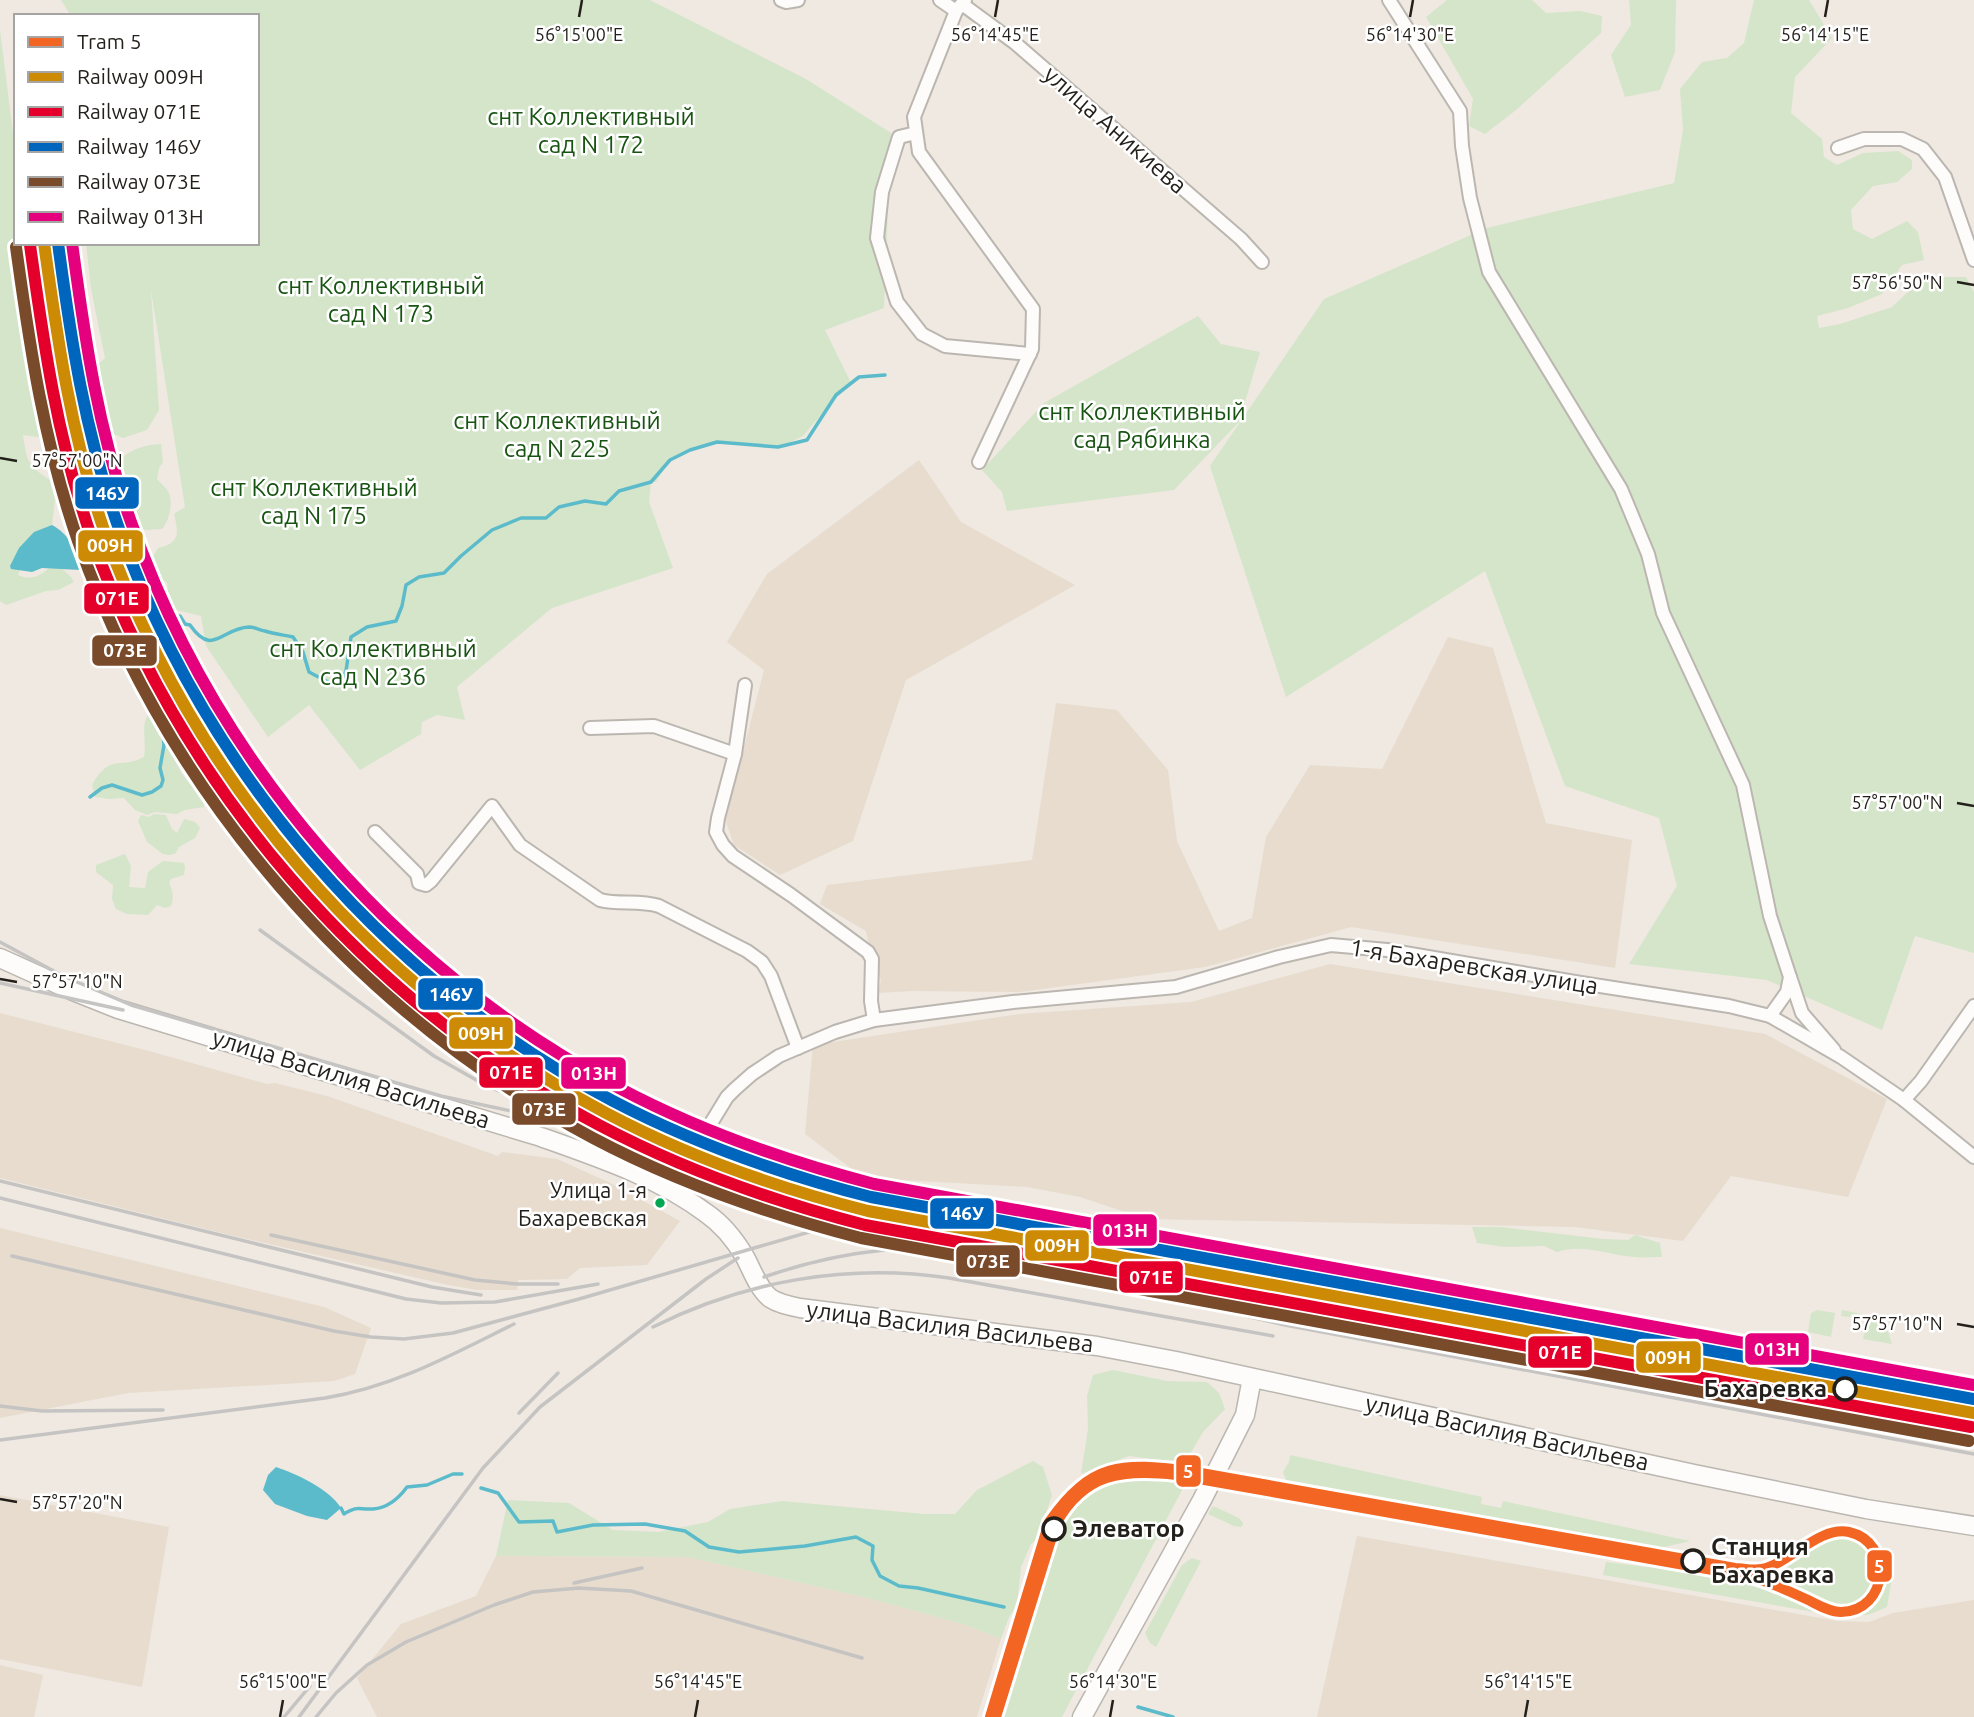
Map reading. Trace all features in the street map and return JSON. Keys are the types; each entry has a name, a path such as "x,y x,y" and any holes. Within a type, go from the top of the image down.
{"main road":[{"name":"улица Василия Васильева","path":"0,958 118,1009 532,1134 675,1191 722,1226 744,1255 760,1287 769,1297 780,1303 800,1308 1097,1346 1866,1509 1974,1526"},
{"path":"1082,1717 1245,1415 1252,1378"}],"street":[{"path":"781,0 798,0"},
{"name":"улица Аникиева","path":"940,0 961,5 1016,43 1241,239 1262,262"},
{"path":"1389,0 1460,111 1470,198 1489,272 1620,489 1648,554 1663,613 1743,785 1770,916 1802,1013 1841,1057"},
{"path":"961,5 914,117 919,152 1033,309 1032,349 979,462"},
{"path":"916,133 899,137 882,192 877,238 897,302 922,334 945,346 1030,354"},
{"path":"1838,148 1864,139 1902,139 1923,149 1945,177 1974,261"},
{"path":"744,685 735,754 716,832 733,856 868,952 872,959 871,1001 874,1020"},
{"path":"590,728 654,726 735,754"},
{"path":"375,832 417,874 419,883 426,885 492,806 520,845 600,900 614,904 647,902 659,906 747,951 762,962 771,976 798,1048"},
{"name":"1-я Бахаревская улица","path":"675,1191 727,1097 743,1081 763,1066 835,1032 874,1020 1013,1002 1176,987 1331,945 1387,950 1581,984 1729,1006 1770,1017 1841,1057 1904,1100 1974,1157"},
{"path":"1770,1017 1787,992 1790,977"},
{"path":"1904,1100 1921,1081 1974,1006"}],"shaded area":[{"path":"919,460 961,522 1075,585 906,680 853,841 780,875 734,845 727,825 726,818 764,670 727,642 767,574"},
{"path":"1448,637 1493,648 1546,823 1632,840 1615,968 1351,927 1205,967 1020,992 878,993 881,980 872,959 866,931 820,904 827,885 1032,860 1056,703 1117,710 1168,770 1177,841 1219,931 1252,918 1266,837 1310,765 1382,769"},
{"path":"1330,964 1765,1034 1887,1099 1848,1197 1731,1176 1683,1241 1575,1227 1146,1219 1080,1197 1027,1187 864,1178 805,1134 813,1045 1019,1014 1191,1002"},
{"path":"0,1013 267,1084 275,1083 327,1096 498,1156 502,1152 557,1159 608,1182 680,1221 647,1265 580,1268 567,1279 518,1280 517,1290 477,1290 234,1236 0,1178"},
{"path":"0,1228 324,1307 371,1328 355,1374 334,1381 128,1393 0,1418"},
{"path":"0,1495 169,1527 142,1687 0,1659"},
{"path":"1357,1536 1837,1621 1869,1622 1893,1613 1974,1600 1974,1717 1317,1717"},
{"path":"496,1556 688,1557 868,1598 966,1625 1001,1639 977,1717 377,1717 357,1678 401,1624 476,1596"},
{"path":"0,1665 43,1675 34,1717 0,1717"}],"green space":[{"path":"61,0 650,0 806,79 891,133 884,308 825,330 851,383 803,436 782,446 763,448 727,443 697,446 670,459 656,482 651,482 649,502 673,568 552,608 457,687 465,720 437,715 422,722 421,734 360,770 309,705 268,737 206,646 201,616 177,610 169,601 167,583 157,575 152,558 158,548 176,537 174,514 185,507 151,290 159,410 147,430 123,438 111,433 101,407 96,366 105,358 91,289 86,245 259,245 259,14 70,14"},
{"path":"1447,0 1532,0 1546,13 1580,11 1602,16 1601,33 1516,110 1485,134 1469,126 1473,99 1426,17"},
{"path":"1629,0 1676,0 1675,52 1660,90 1625,97 1611,55 1631,25"},
{"path":"1754,0 1809,0 1832,38 1795,77 1791,113 1822,139 1824,157 1837,165 1863,153 1898,151 1912,160 1912,169 1897,182 1873,186 1851,210 1853,229 1872,239 1907,221 1918,232 1924,260 1902,265 1882,294 1848,308 1817,316 1819,328 1892,307 1924,277 1966,277 1974,292 1974,953 1915,936 1882,1030 1767,980 1629,964 1677,886 1659,818 1565,786 1485,571 1286,697 1210,466 1324,299 1487,228 1674,183 1683,130 1680,89 1702,62 1727,58 1744,43"},
{"path":"0,30 14,141 14,245 27,245 39,320 65,434 59,440 23,435 29,462 50,480 55,500 52,525 22,562 18,575 29,578 38,576 55,562 74,582 58,590 46,591 6,605 0,601"},
{"name":"снт Коллективный сад Рябинка","path":"1198,316 1221,344 1260,352 1239,422 1174,490 1007,511 1002,492 982,470 1044,403"},
{"path":"161,444 163,462 157,479 169,493 170,512 162,529 144,530 126,520 113,481 116,462 137,449"},
{"path":"162,712 170,719 178,734 180,751 175,758 177,764 186,780 204,798 204,807 177,814 155,812 147,815 135,810 124,798 95,797 92,785 105,769 110,765 144,757 146,718 149,713"},
{"path":"154,814 166,815 172,829 177,833 184,819 195,822 200,828 195,838 179,847 176,853 163,854 147,842 138,821 141,815 149,817"},
{"path":"125,854 131,866 129,887 145,888 148,872 163,861 184,863 184,875 171,879 169,883 173,894 171,906 165,908 157,905 148,915 127,914 116,909 112,899 113,885 96,872 96,865"},
{"path":"1472,1227 1501,1227 1603,1239 1628,1240 1635,1235 1660,1243 1662,1257 1634,1257 1586,1249 1557,1252 1544,1246 1505,1247 1477,1243"},
{"path":"1817,1310 1835,1313 1831,1337 1808,1332 1811,1313"},
{"path":"1842,1310 1884,1319 1892,1344 1863,1339 1867,1320 1858,1319 1858,1315 1841,1316"},
{"path":"1113,1370 1167,1381 1207,1382 1219,1393 1225,1409 1203,1432 1185,1463 1129,1456 1081,1474 1088,1429 1087,1396 1093,1375"},
{"path":"1290,1455 1482,1497 1481,1504 1501,1508 1503,1501 1690,1541 1656,1549 1288,1485 1283,1472"},
{"path":"1033,1461 1043,1467 1052,1495 1038,1538 1031,1544 1021,1567 1017,1606 1009,1617 1001,1639 966,1625 868,1598 688,1557 496,1556 508,1500 569,1503 613,1530 658,1532 708,1522 730,1509 782,1501 924,1514 955,1514 977,1490"},
{"path":"1126,1475 1190,1475 1062,1717 1002,1717 1064,1512 1086,1491 1108,1478"},
{"path":"1213,1506 1239,1518 1243,1525 1234,1526 1208,1514"},
{"path":"1845,1535 1860,1540 1870,1548 1876,1559 1878,1571 1875,1583 1870,1594 1860,1601 1848,1604 1829,1601 1778,1577 1777,1568 1818,1544"},
{"path":"1192,1558 1201,1561 1156,1647 1150,1643 1145,1633 1182,1565"},
{"path":"1606,1562 1647,1567 1668,1565 1740,1578 1840,1614 1868,1608 1887,1577 1892,1577 1887,1607 1868,1615 1837,1616 1603,1575"}],"water":[{"path":"52,525 71,543 81,570 42,568 32,572 11,569 19,548 34,532"},
{"path":"276,1467 321,1489 341,1508 327,1520 275,1504 263,1490 268,1475"}],"waterway":[{"path":"172,617 180,616 198,635 211,640 249,627 293,637 303,652 309,672 328,682 341,682 346,671 351,637 367,627 396,621 406,585 419,577 444,573 492,530 521,518 546,518 559,507 585,501 606,504 619,491 651,482 670,460 690,450 717,442 778,447 807,440 836,395 859,377 885,375"},
{"path":"80,560 88,560 100,570 116,612 132,636 132,653 156,704"},
{"path":"90,797 102,788 112,785 142,795 161,786 163,780 160,768 164,745 157,713"},
{"path":"341,1508 344,1514 356,1509 383,1507 407,1487 427,1485 453,1474 462,1474"},
{"path":"481,1488 498,1493 519,1522 553,1521 557,1532 593,1525 645,1524 685,1531 709,1547 739,1552 805,1546 856,1537 873,1546 872,1560 880,1576 899,1586 1004,1607"},
{"path":"1138,1707 1173,1717"}],"railway":[{"path":"260,930 434,1056 485,1085 754,1199 807,1215 840,1219"},
{"path":"0,942 63,976 131,1005 441,1096 544,1118"},
{"path":"0,983 123,1010"},
{"path":"0,1181 432,1287 481,1295"},
{"path":"0,1198 406,1299 441,1303 495,1302 598,1284"},
{"path":"903,1223 968,1230"},
{"path":"12,1256 334,1331 404,1339 453,1333 823,1228 856,1224 911,1224"},
{"path":"271,1235 475,1280 558,1284"},
{"path":"764,1277 824,1260 882,1250 942,1249 1004,1255"},
{"path":"299,1717 483,1468 540,1407 706,1279 738,1258"},
{"path":"653,1327 688,1311 760,1287 835,1275 873,1273 949,1278 1273,1336"},
{"path":"1143,1288 1285,1325 1974,1454"},
{"path":"0,1440 350,1393 399,1378 514,1324"},
{"path":"519,1413 558,1373"},
{"path":"0,1406 42,1411 163,1410"},
{"path":"574,1583 642,1568"},
{"path":"316,1717 336,1693 367,1665 406,1642 494,1605 533,1592 579,1588 631,1591 862,1658"},
{"path":"284,1717 310,1686"}],"tram line":[{"name":"5","path":"990,1717 1049,1522 1079,1487 1094,1477 1127,1467 1190,1471 1752,1570 1773,1565 1827,1534 1849,1532 1864,1538 1879,1561 1880,1575 1869,1600 1857,1609 1837,1612 1752,1577 1176,1475 1122,1474 1107,1478 1079,1494 1056,1524 996,1717"}],"rail line":[{"name":"071Е","path":"30,245 53,392 79,500 128,628 175,716 229,799 290,878 359,950 433,1016 514,1075 599,1125 663,1156 762,1195 865,1225 1971,1427"},
{"name":"009Н","path":"44,245 74,424 104,530 141,621 186,708 240,791 301,868 368,940 442,1005 522,1063 606,1113 669,1144 734,1170 868,1211 1974,1413"},
{"name":"146У","path":"58,245 80,386 106,491 154,616 199,701 252,783 312,860 379,930 451,995 530,1052 613,1101 675,1131 771,1168 871,1197 1974,1399"},
{"name":"013Н","path":"72,245 94,384 120,488 167,610 211,695 263,775 322,851 388,920 460,984 537,1040 619,1088 681,1118 776,1155 874,1184 1974,1385"},
{"name":"073Е","path":"16,247 47,432 66,504 116,634 163,723 218,807 280,887 349,960 425,1027 506,1087 593,1138 658,1169 758,1208 861,1238 1969,1441"}],"place":[{"name":"Улица 1-я Бахаревская","path":"660,1203"},
{"name":"Бахаревка","path":"1845,1389"},
{"name":"Элеватор","path":"1054,1529"},
{"name":"Станция Бахаревка","path":"1693,1561"}],"park label":[{"name":"снт Коллективный сад N 172","path":"591,131"},
{"name":"снт Коллективный сад N 173","path":"381,300"},
{"name":"снт Коллективный сад N 225","path":"557,435"},
{"name":"снт Коллективный сад N 175","path":"314,502"},
{"name":"снт Коллективный сад N 236","path":"373,663"}]}
